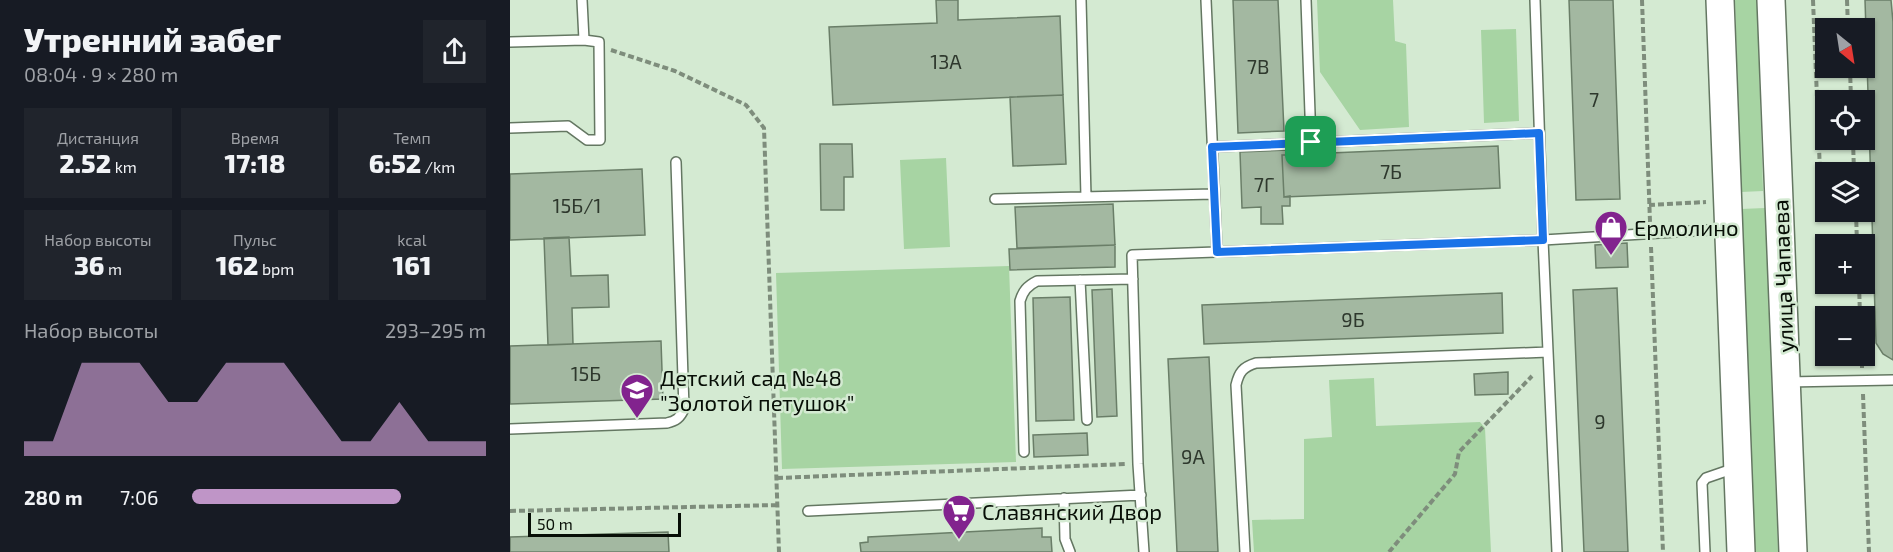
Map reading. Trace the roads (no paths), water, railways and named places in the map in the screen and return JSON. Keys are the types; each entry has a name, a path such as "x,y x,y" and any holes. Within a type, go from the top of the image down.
{"main road":[{"path":"1720,0 1741,552"},
{"name":"улица Чапаева","path":"1771,0 1793,552"}],"lane":[{"path":"582,0 584,40"},
{"path":"1081,0 1086,196"},
{"path":"1206,0 1217,252"},
{"path":"1306,0 1311,142"},
{"path":"1535,0 1557,552"},
{"path":"510,42 584,40 599,42 600,140 586,140 568,126 510,128"},
{"path":"1212,147 1539,133"},
{"path":"510,429 667,423 675,422 681,416 684,409 676,162"},
{"path":"995,199 1214,194"},
{"path":"1144,552 1138,464 1132,255 1543,240 1729,229"},
{"path":"1024,452 1020,300 1022,293 1028,285 1036,281 1133,279"},
{"path":"1080,280 1087,420"},
{"path":"1245,552 1236,386 1238,375 1246,366 1256,363 1548,352"},
{"path":"1786,382 1893,380"},
{"path":"1705,552 1702,483 1706,478 1738,467"},
{"path":"808,511 1141,495"},
{"path":"1064,498 1065,539 1070,552"}],"place":[{"name":"Ермолино","path":"1611,256"},
{"name":"Детский сад №48 \"Золотой петушок\"","path":"637,419"},
{"name":"Славянский Двор","path":"959,540"}]}
